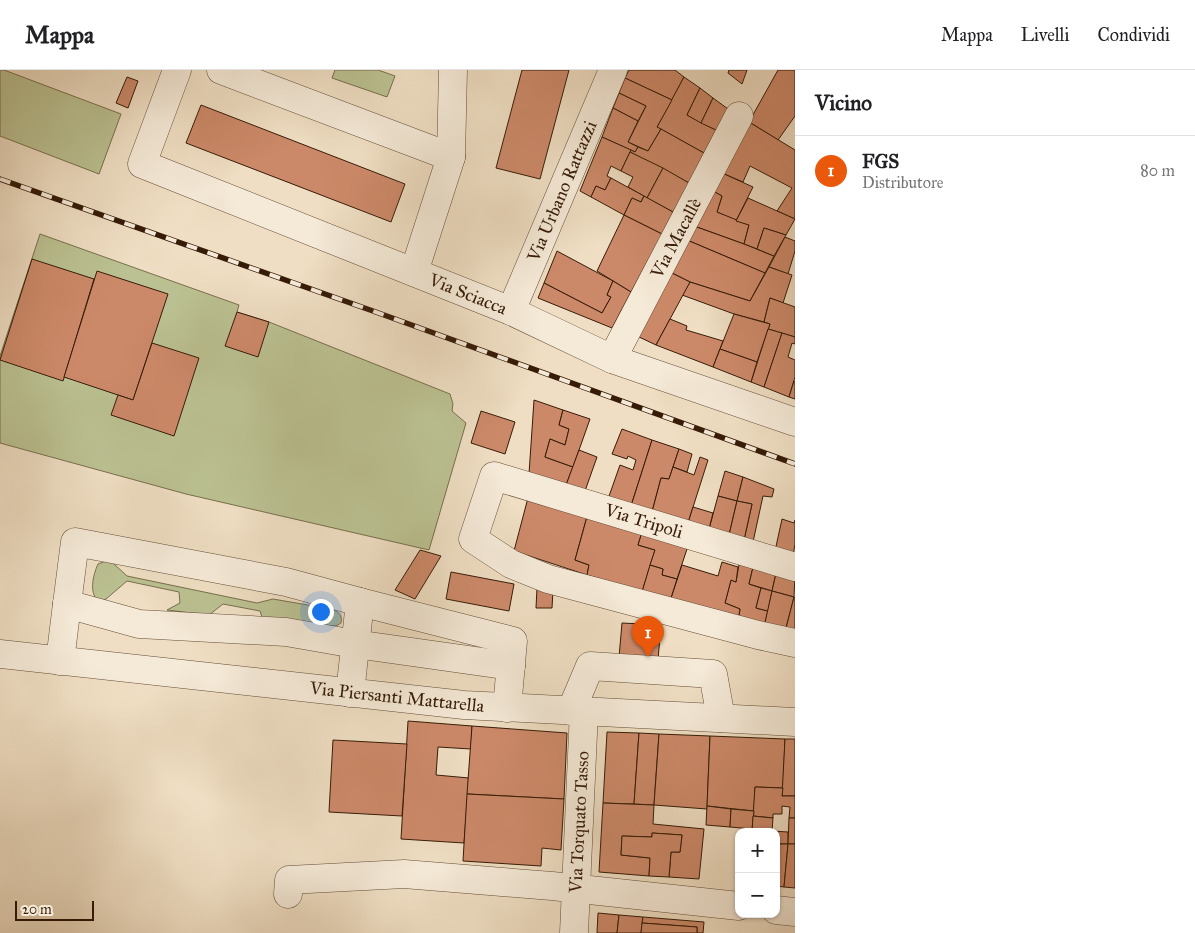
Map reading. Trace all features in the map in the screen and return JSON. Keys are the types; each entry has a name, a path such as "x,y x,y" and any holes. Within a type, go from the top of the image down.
{"street":[{"name":"Via Sciacca","path":"177,70 142,164 511,311 612,359 795,422"},
{"path":"221,70 451,157"},
{"path":"414,272 451,157 453,70"},
{"name":"Via Urbano Rattazzi","path":"511,311 613,70"},
{"name":"Via Macallè","path":"612,359 739,116"},
{"name":"Via Tripoli","path":"795,567 494,476 473,539 511,564 548,579 758,635 795,643"},
{"path":"60,661 75,542 286,582 513,641 506,708"},
{"path":"350,693 360,602"},
{"path":"67,604 139,624 286,632 355,644 511,666"},
{"name":"Via Piersanti Mattarella","path":"0,654 464,705 795,722"},
{"path":"578,711 590,666 713,674 721,718"},
{"name":"Via Torquato Tasso","path":"574,933 578,711"},
{"path":"288,894 289,880 404,874 735,906"},
{"path":"780,910 795,912"}],"green space":[{"path":"0,70 121,114 99,174 0,136"},
{"path":"335,70 378,70 395,76 387,97 332,78"},
{"path":"40,234 239,305 237,312 269,322 450,394 453,404 452,411 466,423 429,550 186,494 0,443 0,356"},
{"path":"106,561 113,563 127,576 257,603 273,599 331,609 341,615 341,623 336,626 263,620 260,611 223,604 209,615 167,610 180,603 179,592 127,581 100,602 94,595 93,579 98,564"}],"building":[{"path":"522,70 569,70 540,179 496,168"},
{"path":"629,70 675,70 684,77 672,100 625,78"},
{"path":"729,70 747,70 742,84 728,73"},
{"path":"778,70 795,70 795,116 778,140 749,122"},
{"path":"127,77 138,81 128,108 116,103"},
{"path":"684,77 700,88 687,115 716,130 704,153 657,127"},
{"path":"625,78 672,100 657,127 661,129 648,151 628,142 646,106 619,93"},
{"path":"700,88 713,98 701,123 687,115"},
{"path":"619,93 646,106 638,121 613,108"},
{"path":"713,98 728,109 716,130 701,123"},
{"path":"201,105 405,184 391,222 186,143"},
{"path":"613,108 638,121 628,142 638,147 635,152 602,137"},
{"path":"749,122 795,150 795,219 777,211 792,188 750,166 743,182 722,173"},
{"path":"661,129 704,153 689,183 630,152 631,150 635,152 638,147 648,151"},
{"path":"602,137 631,150 621,171 611,166 607,176 611,178 605,190 596,186 591,197 580,191"},
{"path":"630,152 663,168 647,198 628,187 633,177 621,171"},
{"path":"663,168 689,183 673,212 647,198"},
{"path":"722,173 753,187 736,221 717,212 722,196 713,191"},
{"path":"611,178 644,196 641,202 632,198 624,215 591,197 596,186 605,190"},
{"path":"713,191 722,196 717,212 749,225 744,244 694,226"},
{"path":"644,196 673,212 662,234 624,215 632,198 641,202"},
{"path":"748,198 795,219 786,235 764,228 757,249 744,244 749,225 736,221"},
{"path":"624,215 662,234 631,292 597,271"},
{"path":"694,226 774,256 765,273 687,240"},
{"path":"764,228 786,235 774,256 757,249"},
{"path":"785,237 795,241 795,251 788,274 769,267"},
{"path":"687,240 765,273 750,301 690,282 670,272"},
{"path":"557,251 613,281 607,295 611,297 602,313 544,283"},
{"path":"32,259 94,279 63,381 0,360"},
{"path":"769,267 792,275 783,303 770,298 764,322 734,314 682,295 690,282 750,301"},
{"path":"97,271 168,294 133,400 64,377"},
{"path":"670,272 690,282 656,345 637,336"},
{"path":"613,281 631,292 612,328 538,298 544,283 602,313 611,297 607,295"},
{"path":"770,298 795,307 795,337 768,329 770,324 764,322"},
{"path":"237,312 269,322 258,357 225,346"},
{"path":"734,314 770,324 757,362 720,349"},
{"path":"670,319 687,326 686,330 723,341 713,367 656,345"},
{"path":"768,329 782,333 764,387 751,382"},
{"path":"782,333 795,337 795,344 792,343 788,357 795,360 795,377 789,397 764,387"},
{"path":"152,343 199,358 174,436 111,415 118,395 133,400"},
{"path":"720,349 757,362 751,382 713,367"},
{"path":"795,382 795,399 789,397"},
{"path":"534,400 563,410 559,425 569,429 565,445 550,439 545,457 573,467 566,485 529,474"},
{"path":"563,410 590,419 573,467 545,457 550,439 565,445 569,429 559,425"},
{"path":"481,411 515,422 505,454 471,443"},
{"path":"622,429 652,440 631,506 608,499 620,465 633,470 636,460 628,456 627,459 612,454"},
{"path":"652,440 679,449 669,479 661,478 652,512 631,506"},
{"path":"679,449 692,454 687,472 673,467"},
{"path":"579,450 597,457 585,491 566,485"},
{"path":"700,457 708,460 688,523 652,512 661,478 669,479 673,467 694,475"},
{"path":"725,471 743,477 737,501 718,496"},
{"path":"743,477 774,489 772,497 763,496 753,542 744,540 752,504 737,501"},
{"path":"529,494 588,513 575,560 589,565 587,575 514,551"},
{"path":"718,496 737,501 729,535 709,529"},
{"path":"737,501 752,504 744,540 729,535"},
{"path":"693,507 713,513 709,529 688,523"},
{"path":"588,513 643,529 638,545 655,550 642,592 587,575 589,565 575,560"},
{"path":"782,519 794,523 795,520 793,556 775,551"},
{"path":"643,529 689,543 677,579 662,575 663,569 650,565 655,550 638,545"},
{"path":"420,550 441,556 415,599 395,590"},
{"path":"740,558 754,563 749,584 761,588 756,608 768,611 764,627 738,621 740,609 725,603 731,580 736,582"},
{"path":"722,562 738,567 736,582 731,580 725,603 740,609 738,621 670,601 682,565 718,576"},
{"path":"754,563 777,569 772,591 749,584"},
{"path":"650,565 663,569 662,575 677,579 670,601 642,592"},
{"path":"777,569 795,575 794,597 772,591"},
{"path":"451,572 514,584 509,611 446,599"},
{"path":"537,588 553,591 552,608 536,608"},
{"path":"761,588 772,591 768,611 756,608"},
{"path":"772,591 794,597 785,632 764,627"},
{"path":"795,598 795,635 785,632"},
{"path":"622,623 661,625 656,683 617,680"},
{"path":"408,721 472,726 471,749 438,747 436,775 469,778 464,843 401,839"},
{"path":"472,726 567,733 564,799 467,794"},
{"path":"607,732 639,733 634,804 603,803"},
{"path":"639,733 659,734 654,805 634,804"},
{"path":"659,734 710,736 707,809 654,805"},
{"path":"710,736 785,739 783,788 755,787 754,811 707,806"},
{"path":"785,739 795,739 795,796 782,796"},
{"path":"333,740 407,744 402,816 329,812"},
{"path":"755,787 783,788 782,796 795,796 795,818 789,818 790,807 782,806 782,814 773,814 773,818 753,816"},
{"path":"467,794 564,799 561,850 542,848 541,866 463,861"},
{"path":"603,803 654,805 653,824 704,829 699,879 669,877 671,852 680,852 682,835 652,833 652,837 622,836 621,855 650,858 649,876 599,872"},
{"path":"707,806 731,809 730,827 706,825"},
{"path":"731,809 754,811 752,828 730,827"},
{"path":"753,816 773,818 772,828 752,828"},
{"path":"789,818 795,818 795,844 788,844"},
{"path":"780,832 788,832 788,844 780,844"},
{"path":"652,833 682,835 680,852 671,852 669,877 649,876 650,858 621,855 622,836 652,837"},
{"path":"780,844 788,844 784,887 780,886"},
{"path":"788,844 795,844 795,888 784,887"},
{"path":"598,913 619,915 617,933 597,933"},
{"path":"619,915 643,917 641,933 617,933"},
{"path":"643,917 704,922 703,933 697,933 697,927 642,923"},
{"path":"642,923 697,927 697,933 641,933"}],"railway":[{"path":"0,179 373,311 795,464"}],"place":[{"name":"FGS","path":"648,657"}]}
